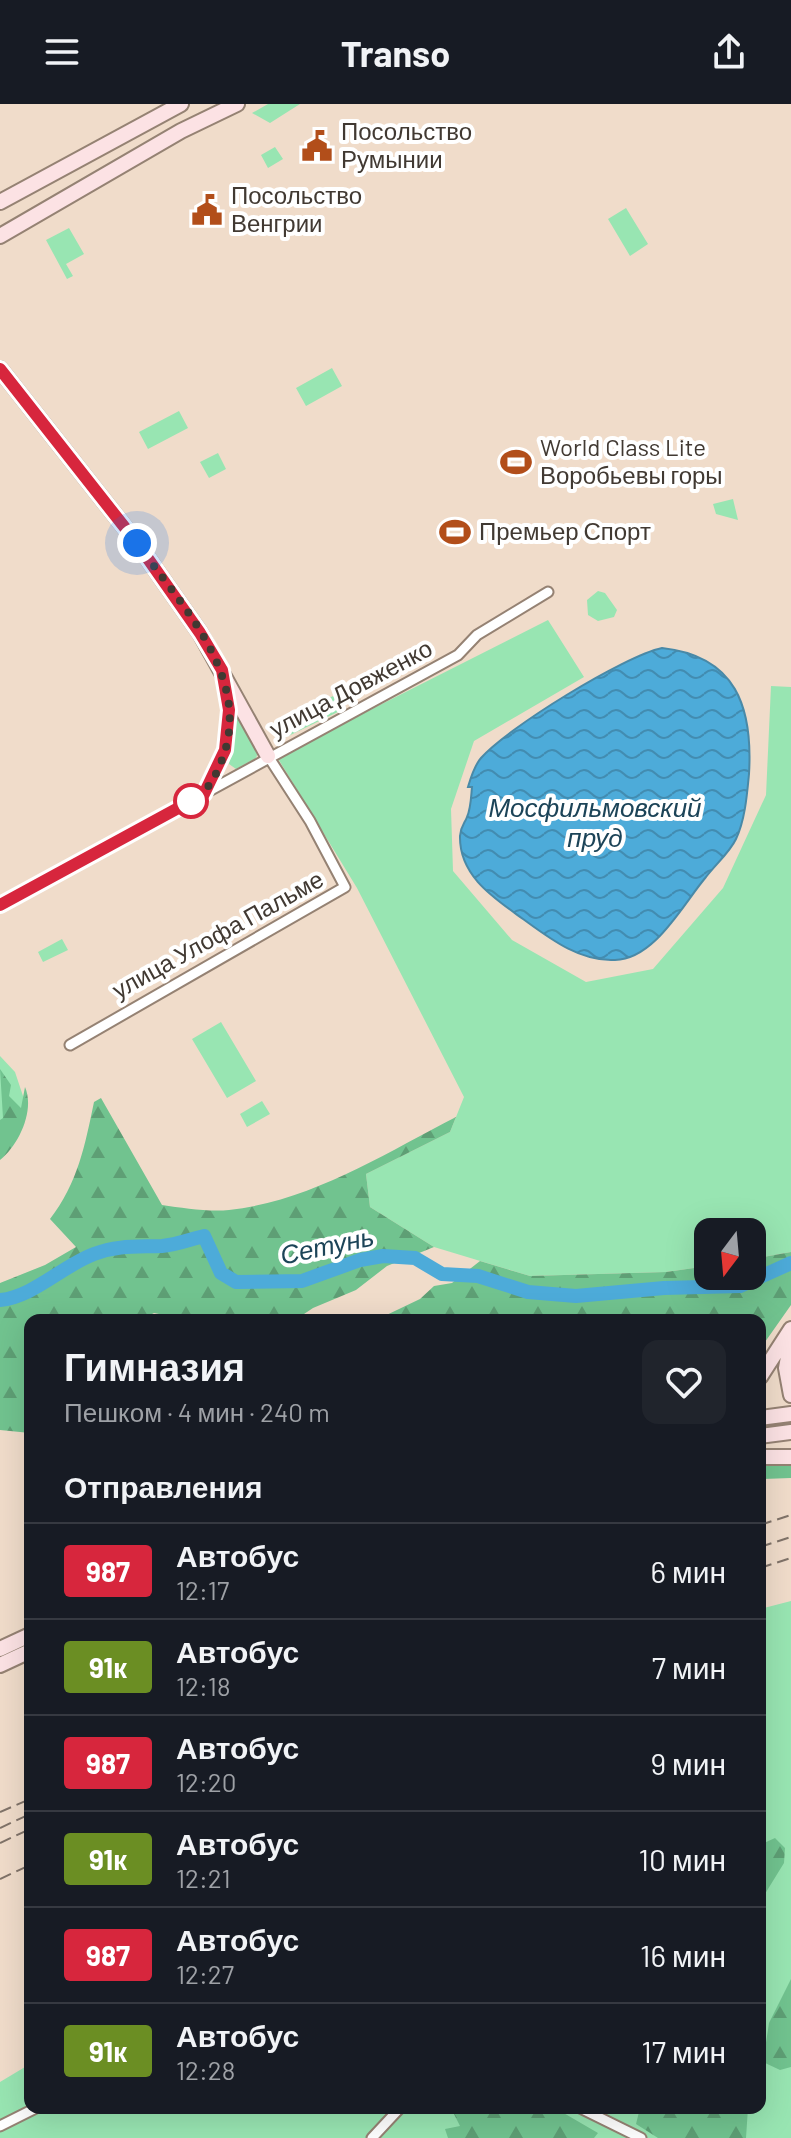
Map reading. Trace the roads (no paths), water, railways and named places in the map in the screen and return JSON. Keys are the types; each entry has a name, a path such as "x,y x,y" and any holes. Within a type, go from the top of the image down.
{"street":[{"path":"0,236 181,131 232,105"},
{"path":"171,106 181,131"},
{"path":"0,192 171,106"},
{"path":"0,202 171,106"},
{"name":"улица Улофа Пальме","path":"0,369 137,543 222,670 345,887 70,1045"},
{"name":"улица Довженко","path":"0,905 458,655 477,635 548,592"},
{"path":"204,794 219,766 228,731 229,710 222,670"},
{"path":"766,1368 791,1329"},
{"path":"791,1341 786,1368 791,1395"},
{"path":"766,1417 791,1414"},
{"path":"766,1435 791,1432"},
{"path":"766,1457 791,1457"},
{"path":"0,1649 24,1638"},
{"path":"0,1665 24,1654"},
{"path":"0,2126 24,2114"},
{"path":"372,2138 394,2114"},
{"path":"592,2114 641,2138"}],"water":[{"name":"Мосфильмовский пруд","path":"662,648 687,653 707,662 723,674 735,689 748,727 749,774 744,816 730,849 667,928 643,950 629,957 602,960 577,953 543,934 480,885 465,863 461,850 461,829 470,806 472,787 468,787 481,758 515,729 595,678"}],"waterway":[{"name":"Сетунь","path":"0,1300 24,1293 82,1259 103,1251 167,1245 204,1236 221,1273 236,1282 302,1281 360,1260 383,1256 415,1258 442,1274 478,1276 528,1292 576,1296 664,1288 740,1286 791,1263"}],"railway":[{"path":"766,1523 791,1515"},
{"path":"766,1545 791,1537"},
{"path":"766,1566 791,1558"},
{"path":"0,1812 24,1802"},
{"path":"0,1828 24,1817"},
{"path":"0,1843 24,1832"},
{"path":"0,1879 24,1868"}],"place":[{"name":"Посольство Румынии","path":"317,146"},
{"name":"Посольство Венгрии","path":"207,210"},
{"name":"World Class Lite Воробьевы горы","path":"516,462"},
{"name":"Премьер Спорт","path":"455,532"}]}
